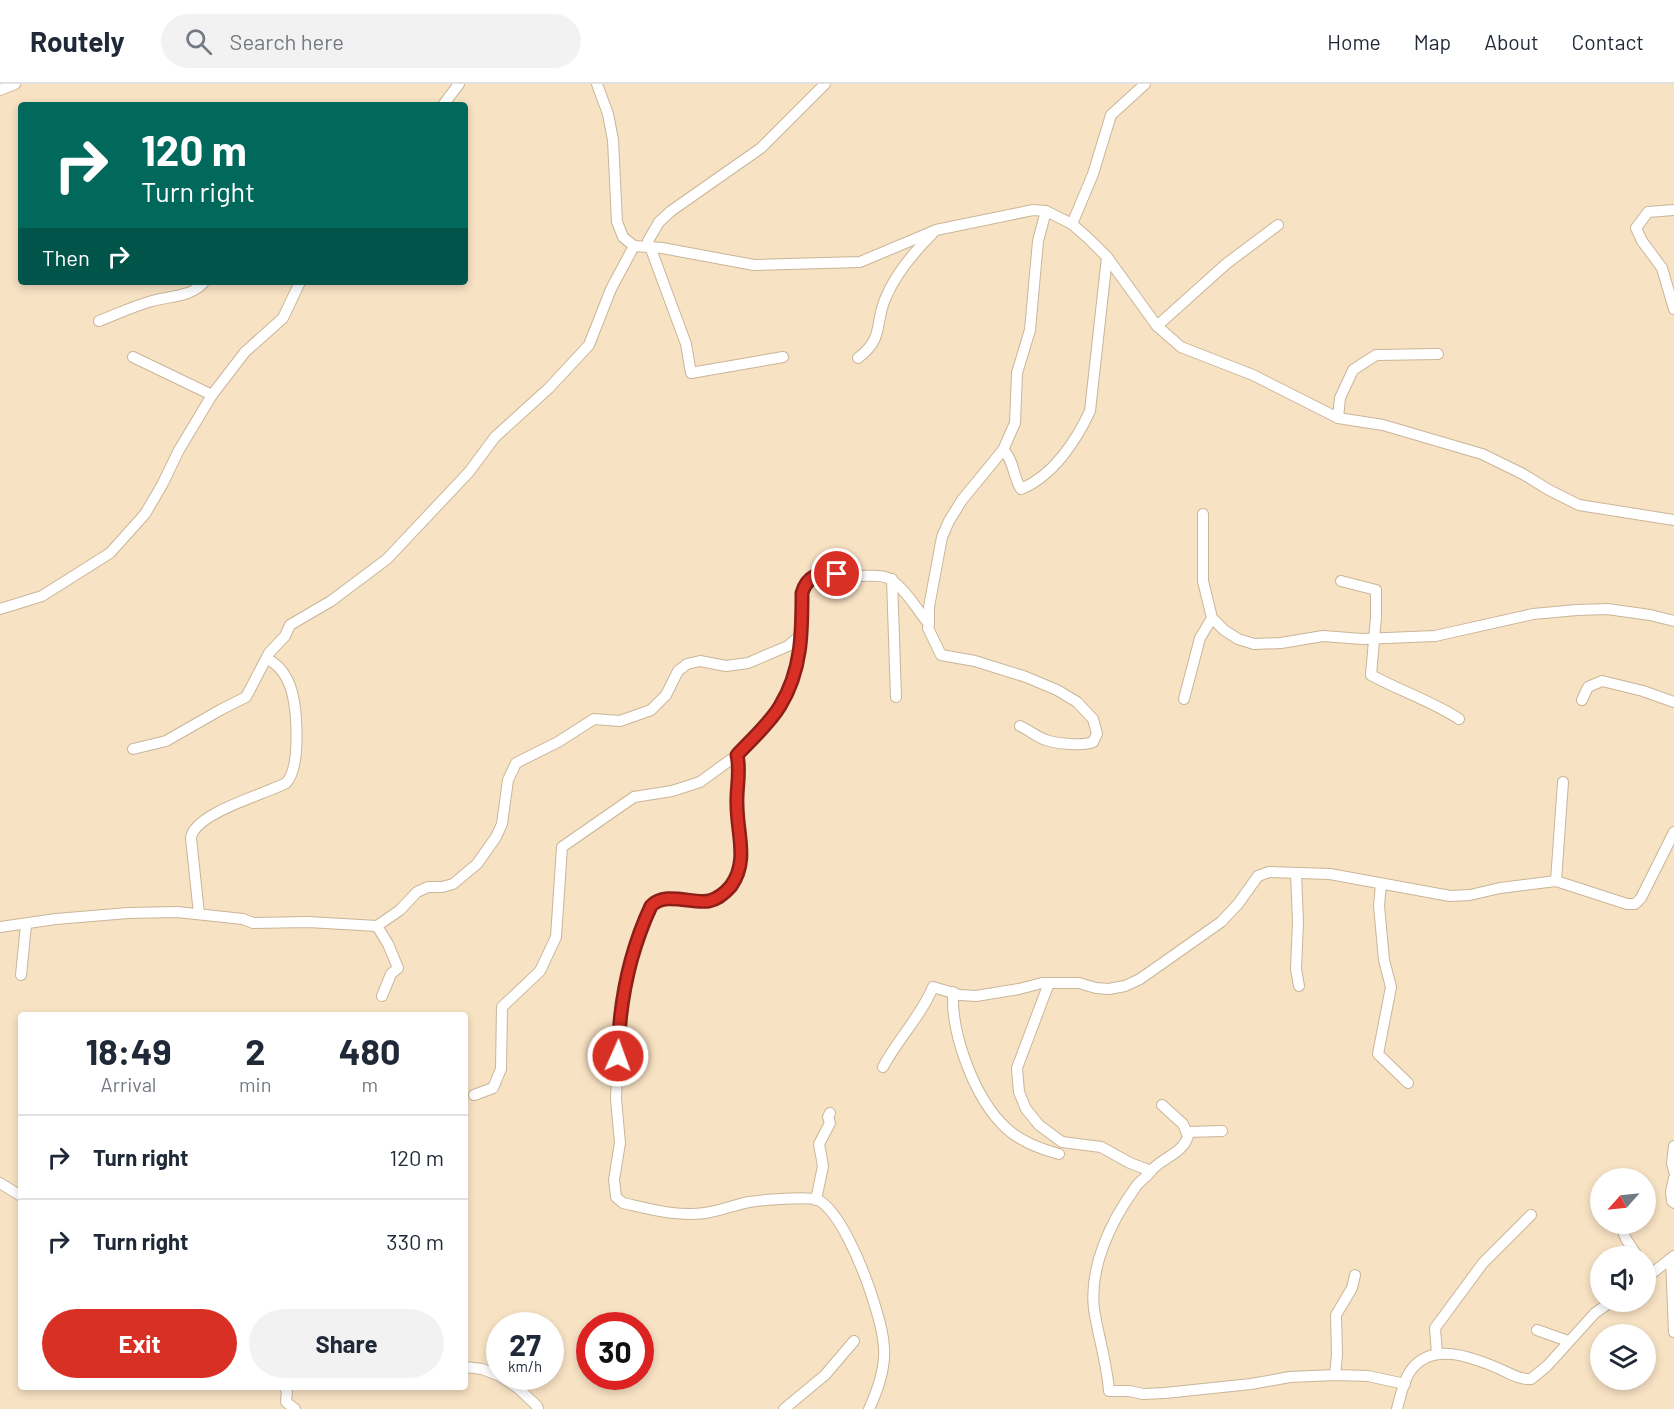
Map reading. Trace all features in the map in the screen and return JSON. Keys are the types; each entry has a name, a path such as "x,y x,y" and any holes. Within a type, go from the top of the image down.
{"street":[{"path":"0,90 15,84"},
{"path":"445,102 459,84"},
{"path":"597,84 608,114 614,140 617,222 623,237 634,246 754,265 860,262 936,230 1033,210 1046,211 1072,224 1107,257 1157,326 1181,347 1253,375 1338,418 1383,425 1482,454 1579,505 1674,520"},
{"path":"1072,224 1093,174 1111,115 1145,84"},
{"path":"783,357 691,373 686,344 648,240 671,211 761,148 818,87"},
{"path":"1674,210 1648,212 1636,228 1641,241 1662,268 1674,309"},
{"path":"1020,726 1045,740 1082,745 1094,742 1097,734 1096,727 1086,711 1057,690 1026,677 975,661 941,655 928,628 929,607 942,537 949,521 962,500 1003,450 1015,423 1017,373 1030,330 1038,241 1046,211"},
{"path":"1157,326 1226,264 1278,225"},
{"path":"858,358 870,349 876,338 883,306 892,284 917,249 936,230"},
{"path":"133,749 166,741 246,697 273,646 285,636 290,625 331,602 387,559 469,472 495,437 549,388 589,345 611,289 634,246"},
{"path":"1003,450 1007,454 1016,483 1021,489 1033,484 1055,463 1080,432 1090,411 1107,257"},
{"path":"99,321 152,301 198,289 201,285"},
{"path":"0,609 42,596 110,553 145,514 212,394 245,352 283,318 299,285"},
{"path":"1338,418 1340,398 1353,370 1376,355 1438,354"},
{"path":"133,357 212,394"},
{"path":"1203,514 1203,581 1212,618 1238,639 1254,644 1281,643 1323,636 1362,639 1436,636 1533,614 1577,610 1607,609 1674,621"},
{"path":"474,1095 493,1088 501,1069 502,1007 540,971 556,937 562,847 634,797 672,791 700,782 737,755 773,716 784,699 798,660 802,634 802,593 805,585 815,575 826,572 861,576 877,575 892,579 929,624"},
{"path":"892,579 897,697"},
{"path":"1341,581 1376,590 1371,675 1460,719"},
{"path":"1184,699 1200,638 1212,618"},
{"path":"0,927 56,919 177,912 243,919 253,923 308,922 377,926 400,910 417,892 428,887 453,884 477,864 496,837 502,824 508,780 516,763 558,742 594,720 620,721 651,710 666,695 678,671 687,664 700,662 726,666 748,663 788,646 802,634"},
{"path":"199,914 191,838 193,830 204,821 232,806 286,783 293,771 296,756 296,724 292,691 275,663 267,659"},
{"path":"1582,700 1588,687 1602,681 1643,690 1674,702"},
{"path":"737,755 740,772 737,784 737,812 742,854 738,873 723,895 710,901 666,899 655,902 648,912 630,967 620,1010 616,1099 620,1143 614,1180 615,1197 623,1203 684,1214 710,1212 756,1201 808,1198 816,1200 830,1211 852,1245 866,1277 886,1346 886,1364 869,1409"},
{"path":"1556,881 1563,782"},
{"path":"883,1067 892,1049 926,1004 933,987 960,995 976,996 1049,982 1079,983 1109,989 1125,986 1140,979 1221,922 1238,904 1258,876 1269,872 1330,874 1450,896 1470,896 1500,888 1556,881 1627,904 1635,904 1641,898 1674,832"},
{"path":"1296,873 1298,922 1296,969 1299,986"},
{"path":"1381,884 1379,906 1383,950 1391,987 1378,1054 1408,1083"},
{"path":"21,975 26,925"},
{"path":"377,926 398,968 391,974 382,996"},
{"path":"1049,982 1017,1068 1019,1092 1026,1109 1046,1131 1062,1142 1101,1147 1130,1163 1151,1171"},
{"path":"953,992 954,1016 963,1055 987,1103 1005,1128 1039,1149 1059,1154"},
{"path":"1162,1105 1183,1124 1187,1132 1187,1140 1183,1147 1161,1161 1137,1185 1122,1206 1108,1236 1095,1274 1094,1308 1109,1391 1165,1394 1290,1377 1335,1375 1368,1376 1405,1384"},
{"path":"816,1200 823,1166 819,1144 830,1124 828,1118 830,1113"},
{"path":"1187,1132 1222,1131"},
{"path":"1674,1146 1672,1163 1674,1171"},
{"path":"1674,1178 1671,1192 1674,1203"},
{"path":"0,1183 18,1194"},
{"path":"1437,1354 1435,1328 1483,1263 1531,1215"},
{"path":"1656,1268 1672,1257"},
{"path":"1672,1257 1674,1332"},
{"path":"1335,1375 1336,1315 1352,1288 1355,1275"},
{"path":"1397,1409 1409,1372 1419,1363 1437,1354 1452,1353 1525,1380 1537,1376 1596,1312"},
{"path":"1537,1330 1568,1341"},
{"path":"784,1409 820,1380 854,1341"},
{"path":"468,1367 486,1371"},
{"path":"286,1390 286,1402 295,1409"},
{"path":"520,1390 538,1409"}],"route":[{"path":"618,1056 622,998 636,945 651,906 655,902 666,899 698,902 716,899 723,895 738,873 742,854 737,812 737,784 740,772 737,755 773,716 789,688 802,646 802,593 805,585 815,575 826,572 837,574"}]}
